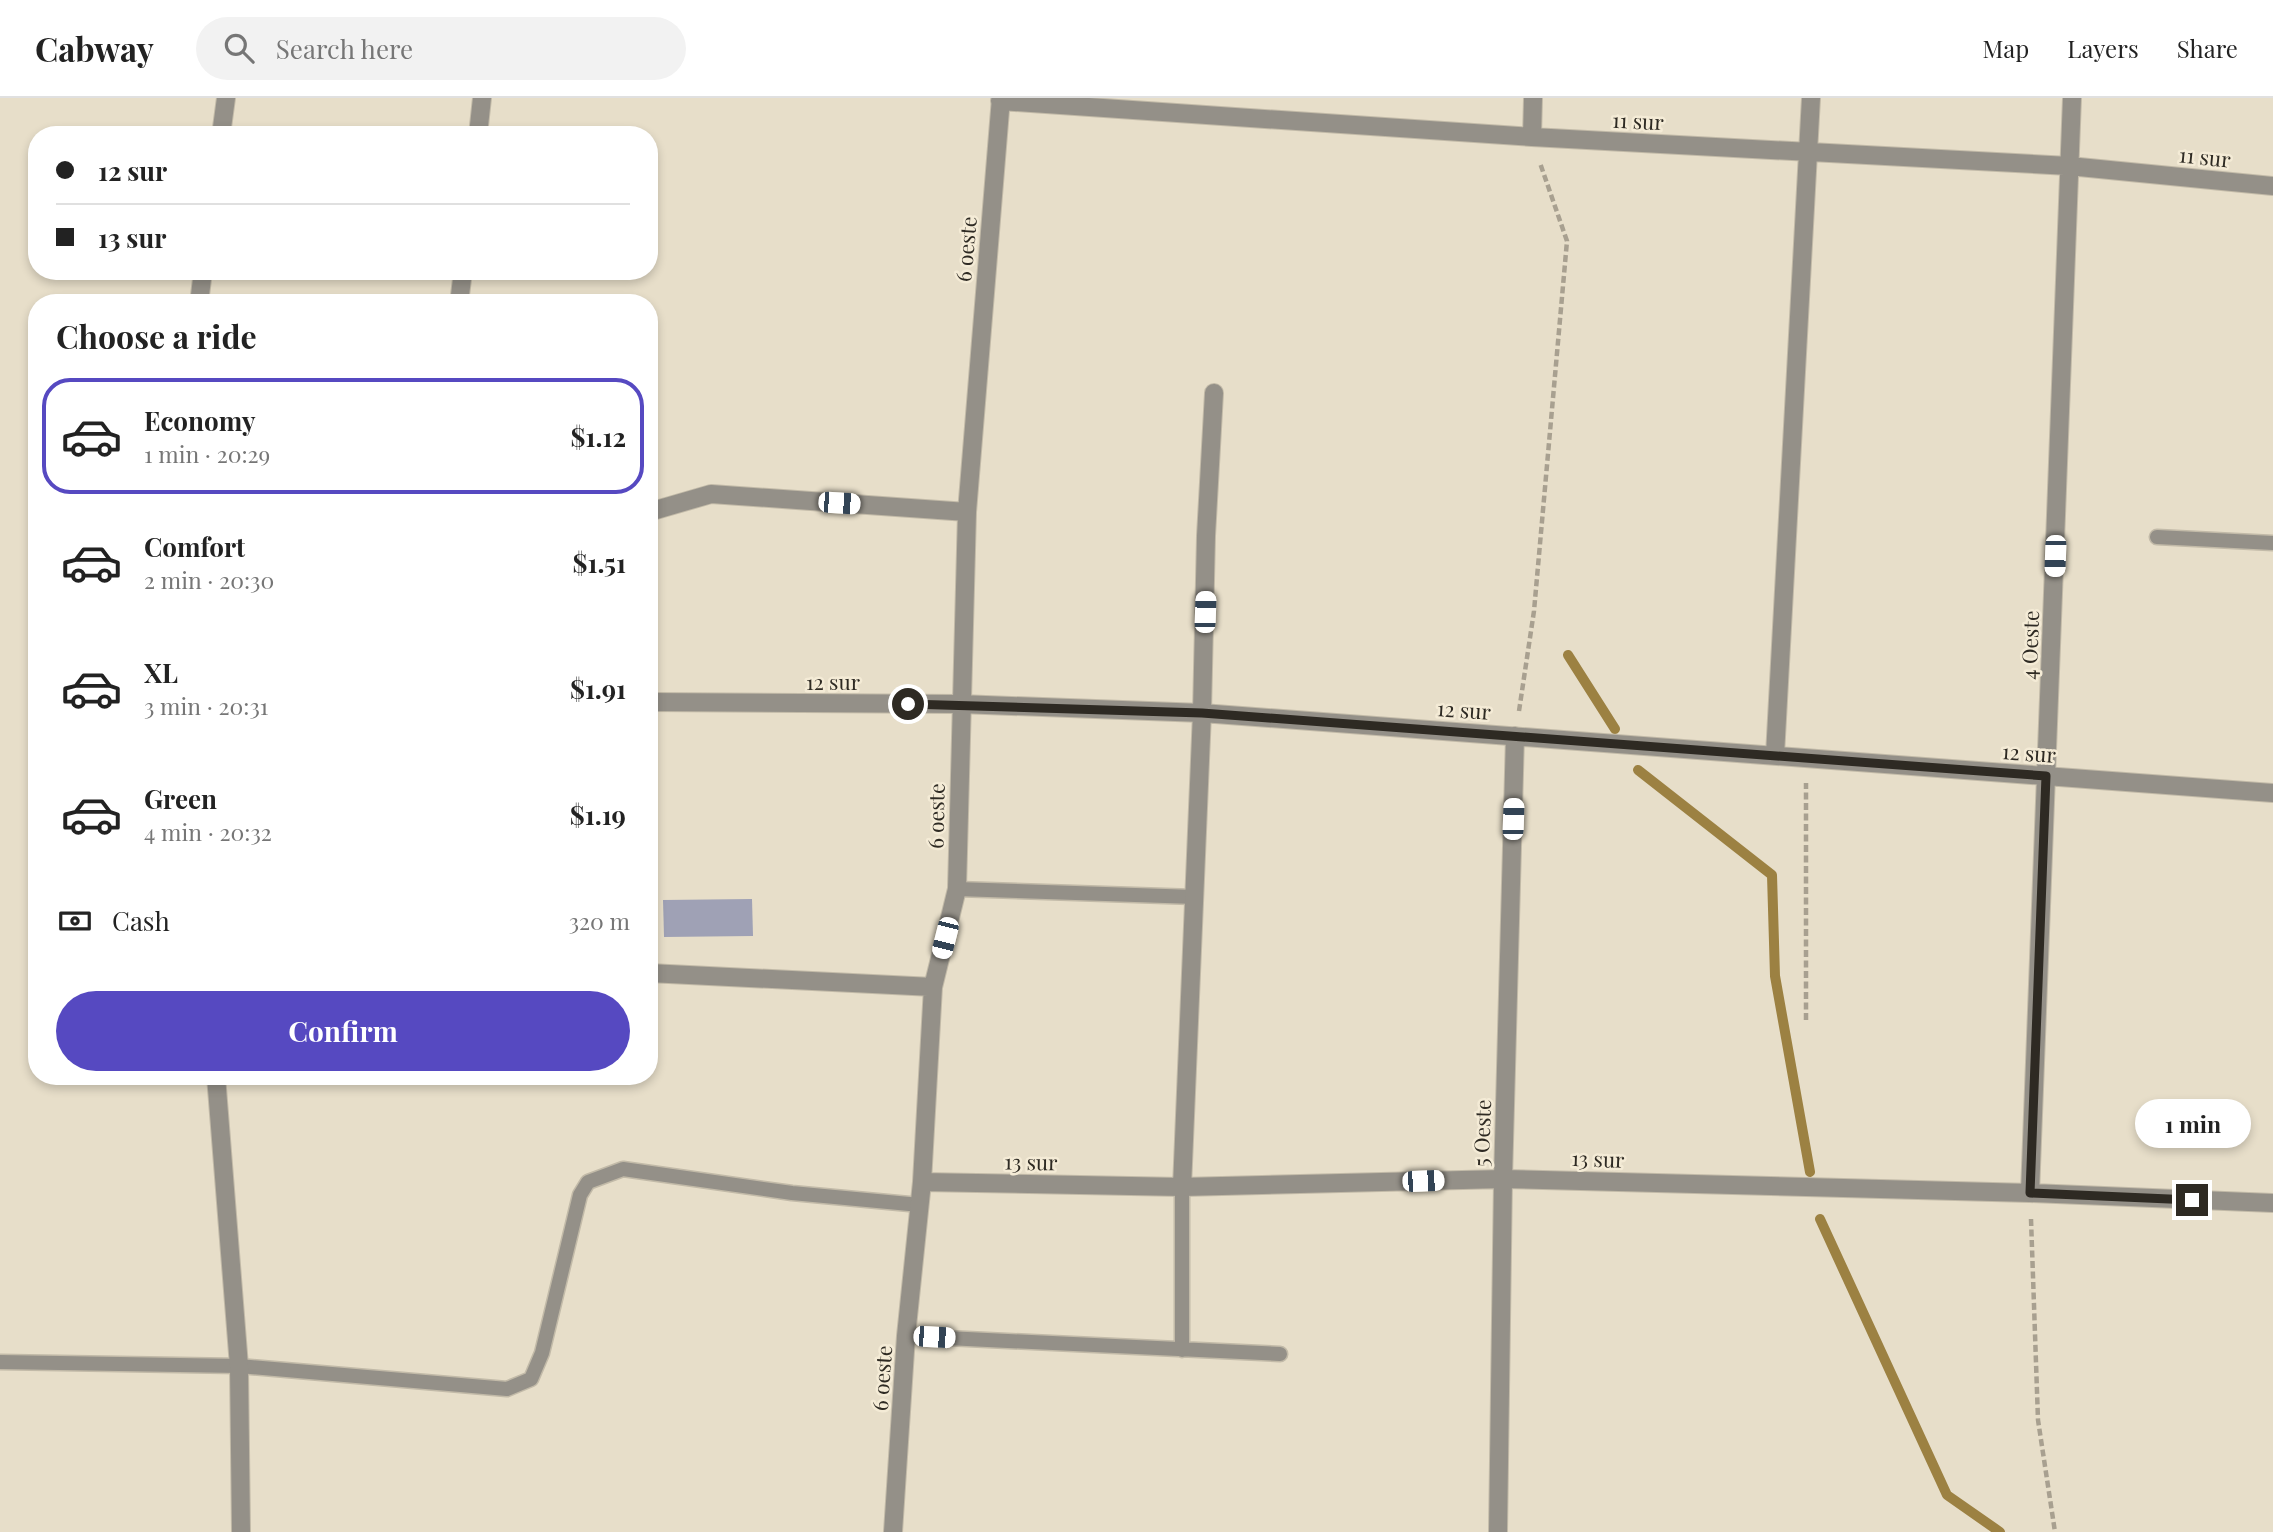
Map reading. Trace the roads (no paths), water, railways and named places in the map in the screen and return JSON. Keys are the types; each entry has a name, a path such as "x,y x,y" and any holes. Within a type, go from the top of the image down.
{"street":[{"path":"222,126 226,98"},
{"path":"479,126 482,98"},
{"path":"1531,136 1533,98"},
{"path":"1775,755 1811,98"},
{"name":"4 Oeste","path":"2030,1193 2072,98"},
{"name":"11 sur","path":"1001,100 1531,136 2069,166 2273,186"},
{"name":"6 oeste","path":"893,1532 906,1336 922,1182 933,987 957,889 967,512 1001,100"},
{"path":"1182,1187 1202,713 1206,536 1214,393"},
{"path":"658,509 711,494 967,512"},
{"name":"12 sur","path":"658,702 960,704 1202,713 2273,793"},
{"name":"5 Oeste","path":"1498,1532 1503,1178 1516,736"},
{"path":"658,973 933,987"},
{"path":"217,1085 239,1366 241,1532"},
{"name":"13 sur","path":"922,1182 1182,1187 1503,1178 2030,1193 2273,1203"}],"lane":[{"path":"2157,537 2273,543"},
{"path":"957,889 1195,897"},
{"path":"0,1362 239,1366 507,1389 531,1380 542,1353 580,1195 588,1182 622,1169 792,1193 920,1205"},
{"path":"1182,1187 1182,1350"},
{"path":"906,1336 1280,1354"}],"waterway":[{"path":"1568,655 1615,729"},
{"path":"1638,770 1772,875 1775,976 1810,1172"},
{"path":"1820,1219 1947,1495 2000,1532"}]}
